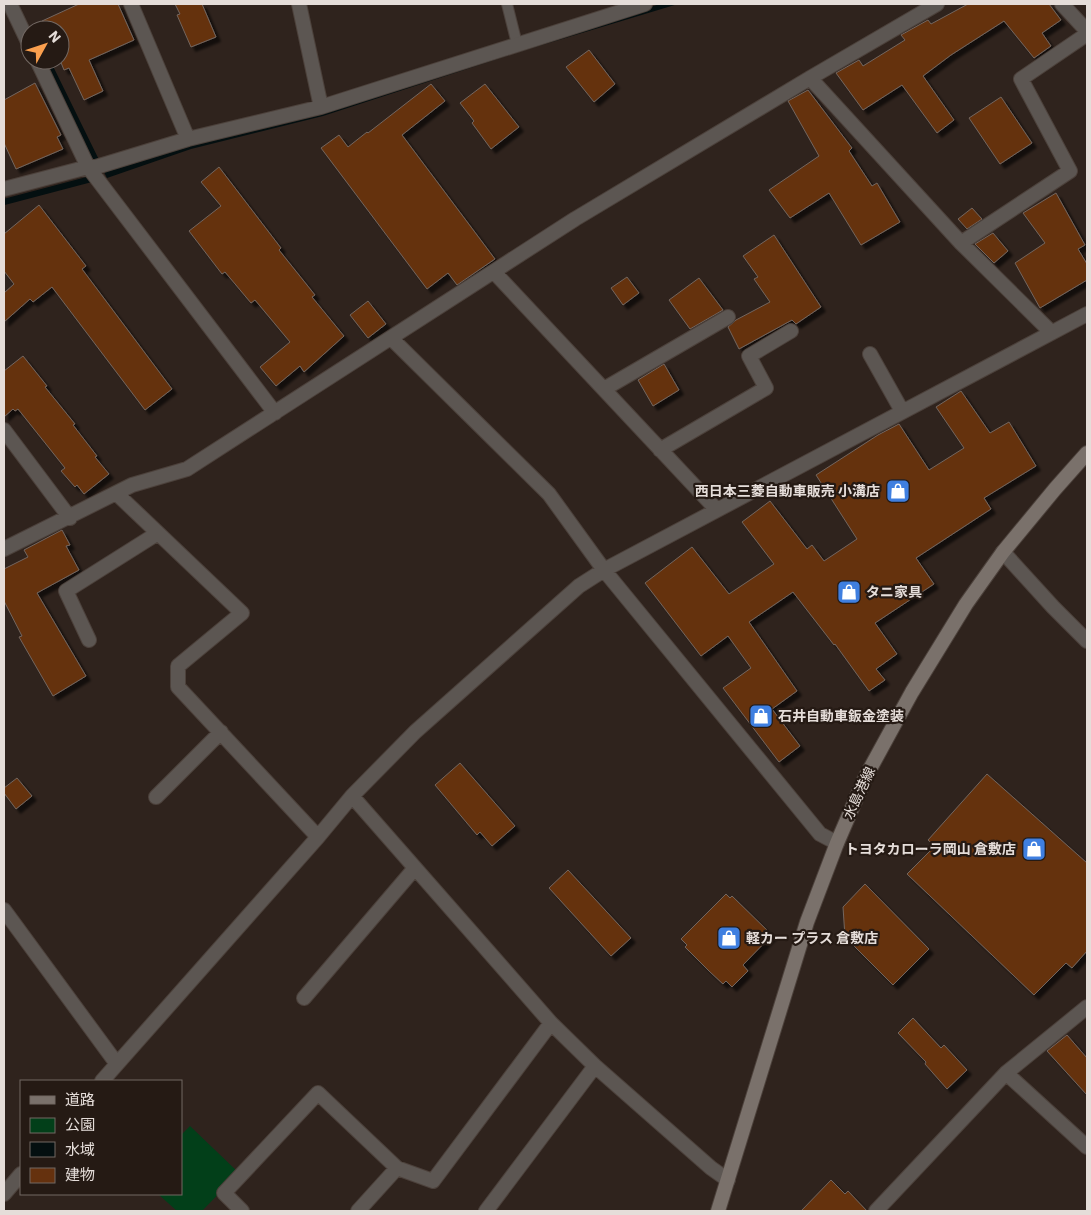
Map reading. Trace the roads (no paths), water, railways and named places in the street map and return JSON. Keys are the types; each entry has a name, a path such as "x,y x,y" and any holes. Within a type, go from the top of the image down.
{"main road":[{"name":"水島港線","path":"718,1211 807,922 837,843 865,778 912,692 966,604 1003,552 1087,453"}],"street":[{"path":"10,4 20,25"},
{"path":"131,4 188,139"},
{"path":"299,4 322,107"},
{"path":"4,189 95,171 188,139 322,107 646,4"},
{"path":"4,550 132,485 187,469 575,219 810,78 938,4"},
{"path":"961,242 1070,171 1021,79 1087,33 1062,4"},
{"path":"42,70 95,171 275,413"},
{"path":"810,78 961,242 1051,332"},
{"path":"494,272 717,510"},
{"path":"103,1080 352,796 415,732 579,586 604,570 1087,314"},
{"path":"604,389 728,317"},
{"path":"660,450 766,388 749,356 791,331"},
{"path":"392,338 549,494 604,570 820,834 837,843"},
{"path":"870,354 902,411"},
{"path":"4,430 70,518"},
{"path":"117,494 242,613 178,666 178,687 318,837"},
{"path":"89,640 66,591 158,533"},
{"path":"1003,552 1053,607 1087,640"},
{"path":"156,798 221,732"},
{"path":"352,796 551,1023 595,1066 711,1168 728,1180"},
{"path":"304,998 415,868"},
{"path":"4,910 118,1064"},
{"path":"876,1211 1006,1073 1087,1007"},
{"path":"242,1211 224,1193 318,1093 397,1168 433,1181 551,1023"},
{"path":"486,1211 595,1066"},
{"path":"1006,1073 1087,1147"},
{"path":"358,1211 397,1168"},
{"path":"4,1194 20,1175"}],"lane":[{"path":"508,4 517,44"}],"water":[{"path":"660,4 678,4 519,52 323,116 191,149 107,178 104,172 99,173 49,70 55,70 105,172"}],"waterway":[{"path":"4,202 95,178"}],"place":[{"name":"西日本三菱自動車販売 小溝店","path":"898,491"},
{"name":"タニ家具","path":"849,592"},
{"name":"石井自動車鈑金塗装","path":"761,716"},
{"name":"トヨタカローラ岡山 倉敷店","path":"1034,849"},
{"name":"軽カー プラス 倉敷店","path":"729,938"}]}
